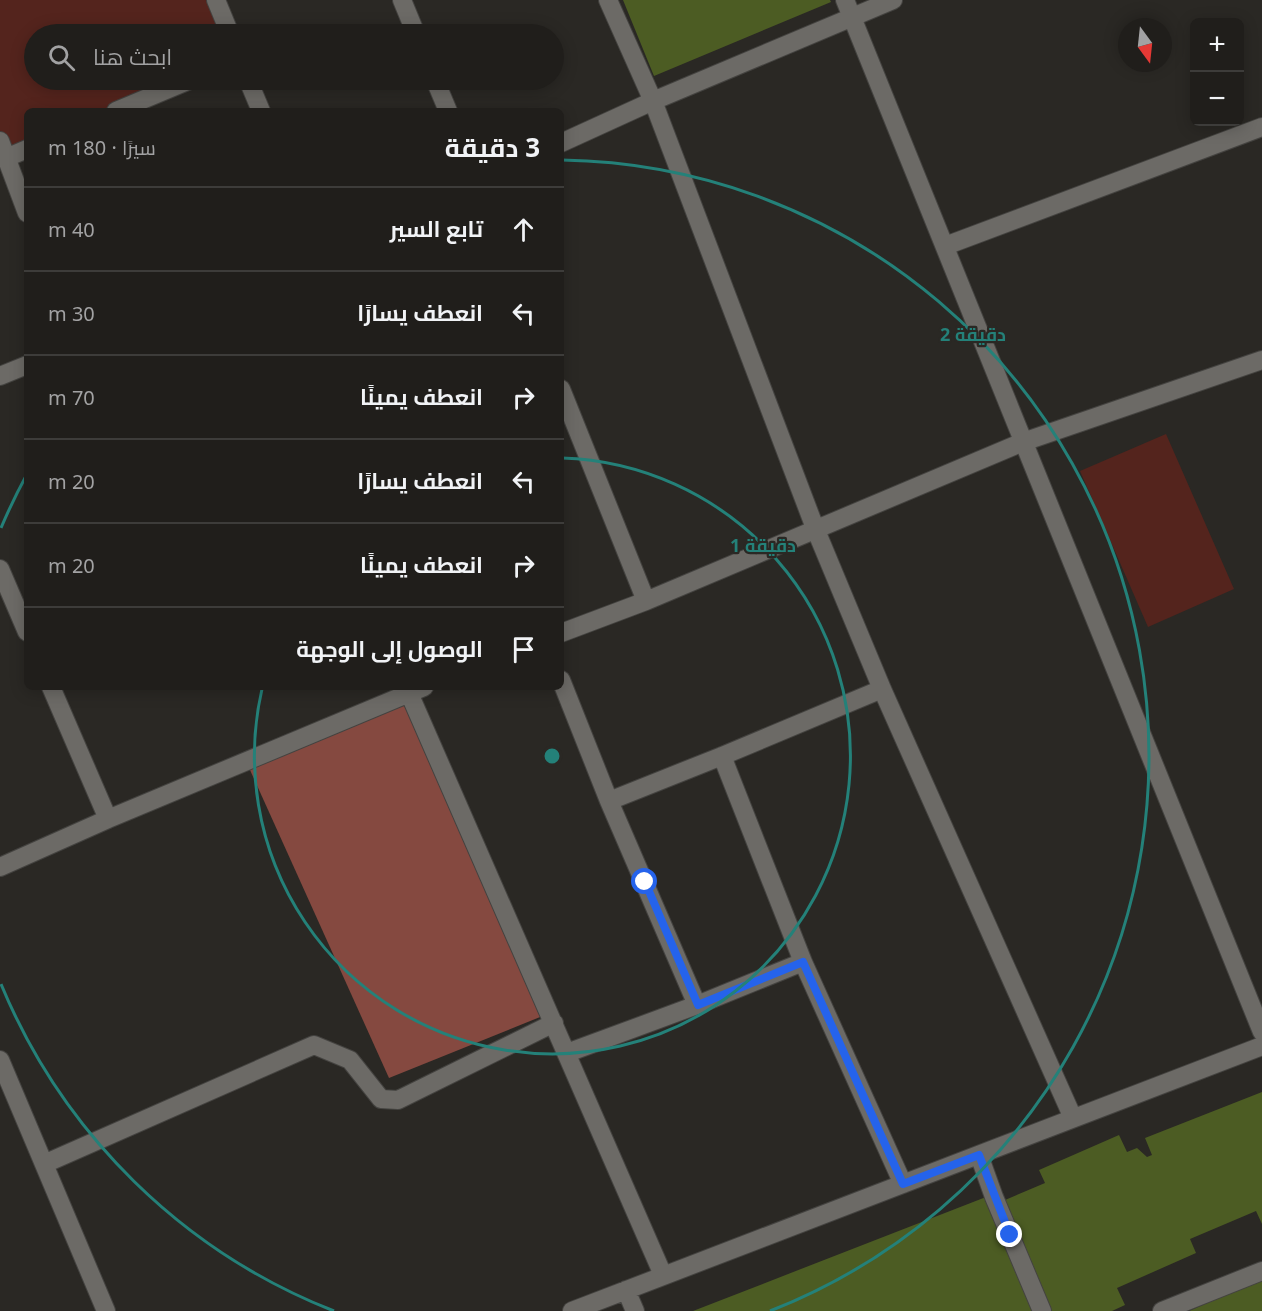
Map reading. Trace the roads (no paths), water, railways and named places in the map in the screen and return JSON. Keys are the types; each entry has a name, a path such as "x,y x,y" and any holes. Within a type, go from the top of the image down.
{"street":[{"path":"216,0 226,24"},
{"path":"402,0 412,24"},
{"path":"608,0 653,101 815,528 882,689 1073,1118"},
{"path":"845,0 1262,1032"},
{"path":"564,142 653,101 893,0"},
{"path":"123,108 166,90"},
{"path":"252,90 260,108"},
{"path":"439,90 447,108"},
{"path":"945,246 1262,127"},
{"path":"24,149 3,149 24,205"},
{"path":"564,632 646,601 1023,442 1262,360"},
{"path":"0,376 24,366"},
{"path":"564,396 646,601"},
{"path":"0,569 24,625"},
{"path":"564,688 609,801 698,1005"},
{"path":"609,801 882,689"},
{"path":"52,690 108,819"},
{"path":"0,867 108,819 416,690 554,1023 663,1275"},
{"path":"722,756 803,962 903,1184"},
{"path":"567,1053 698,1005 803,962"},
{"path":"44,1164 314,1045 350,1060 381,1099 398,1100 554,1023"},
{"path":"572,1311 1262,1046"},
{"path":"0,1060 106,1311"},
{"path":"979,1155 994,1197 1042,1311"},
{"path":"1162,1311 1262,1270"},
{"path":"626,1290 635,1311"}]}
